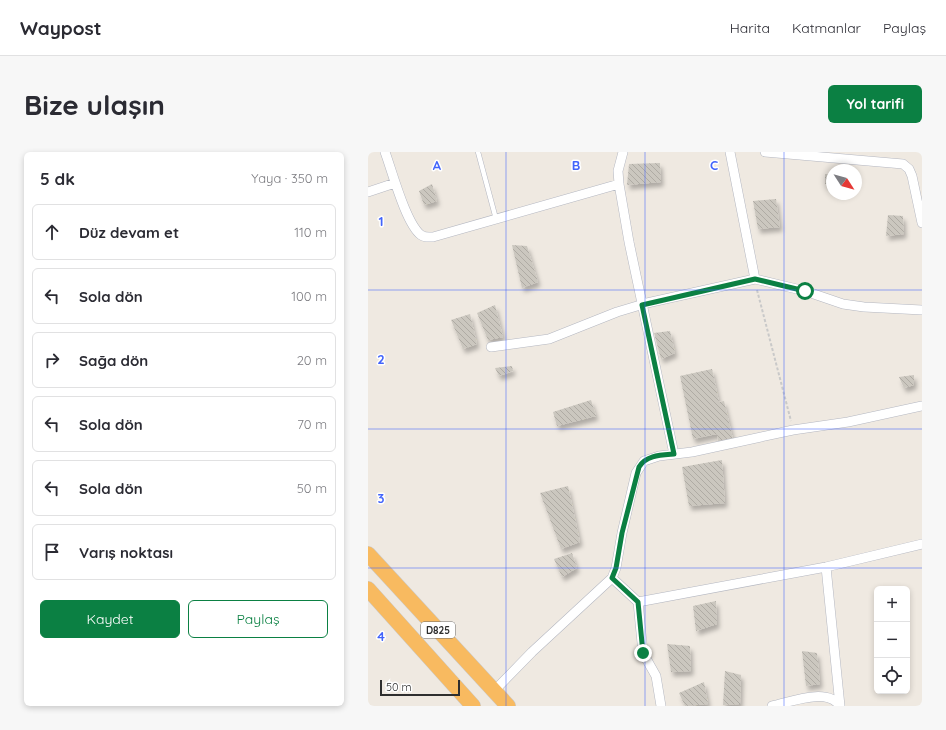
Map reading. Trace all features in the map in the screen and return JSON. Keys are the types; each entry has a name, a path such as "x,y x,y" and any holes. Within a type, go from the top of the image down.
{"highway":[{"name":"D825","path":"368,554 508,706"},
{"name":"D825","path":"368,589 473,706"}],"street":[{"path":"385,152 395,183 415,228 420,235 425,238 619,184"},
{"path":"623,152 618,172 619,184 642,305 674,454"},
{"path":"730,152 755,279"},
{"path":"765,152 903,164 909,169 914,183 922,222"},
{"path":"368,192 395,183"},
{"path":"491,347 549,339 617,312 755,279 805,291 843,304 922,310"},
{"path":"494,691 532,652 612,578 616,568 622,533 639,467 641,463 648,458 793,430 848,422 922,406"},
{"path":"638,602 826,567 922,544"},
{"path":"826,567 840,706"},
{"path":"612,578 638,602 643,653 656,676 661,706"},
{"path":"772,706 812,698 827,697 836,700 840,706"}],"lane":[{"path":"478,152 496,219"}],"path":[{"path":"755,279 793,430"}],"building":[{"path":"660,163 661,182 627,185 629,164"},
{"path":"432,184 437,201 424,205 419,191"},
{"path":"776,199 780,227 758,229 753,201"},
{"path":"888,215 903,216 904,234 886,236"},
{"path":"512,245 527,246 538,282 522,288"},
{"path":"495,305 503,337 488,340 477,313"},
{"path":"470,314 477,344 463,349 451,320"},
{"path":"670,331 675,353 661,359 654,333"},
{"path":"512,366 513,371 499,376 495,368"},
{"path":"712,369 719,402 724,401 733,439 718,442 717,434 693,439 680,376"},
{"path":"914,375 914,385 904,388 899,377"},
{"path":"591,400 596,416 557,426 553,412"},
{"path":"722,460 725,503 689,506 682,467"},
{"path":"568,486 580,542 561,549 540,493"},
{"path":"572,553 577,568 562,577 554,559"},
{"path":"716,601 717,624 696,631 693,606"},
{"path":"667,644 690,646 691,671 671,672"},
{"path":"802,651 817,653 820,684 806,686"},
{"path":"725,671 741,675 740,704 723,705"},
{"path":"704,682 708,704 685,706 679,693"}],"route":[{"path":"643,653 638,602 612,578 616,568 622,533 636,474 641,463 648,458 674,454 642,305 755,279 805,291"}]}
